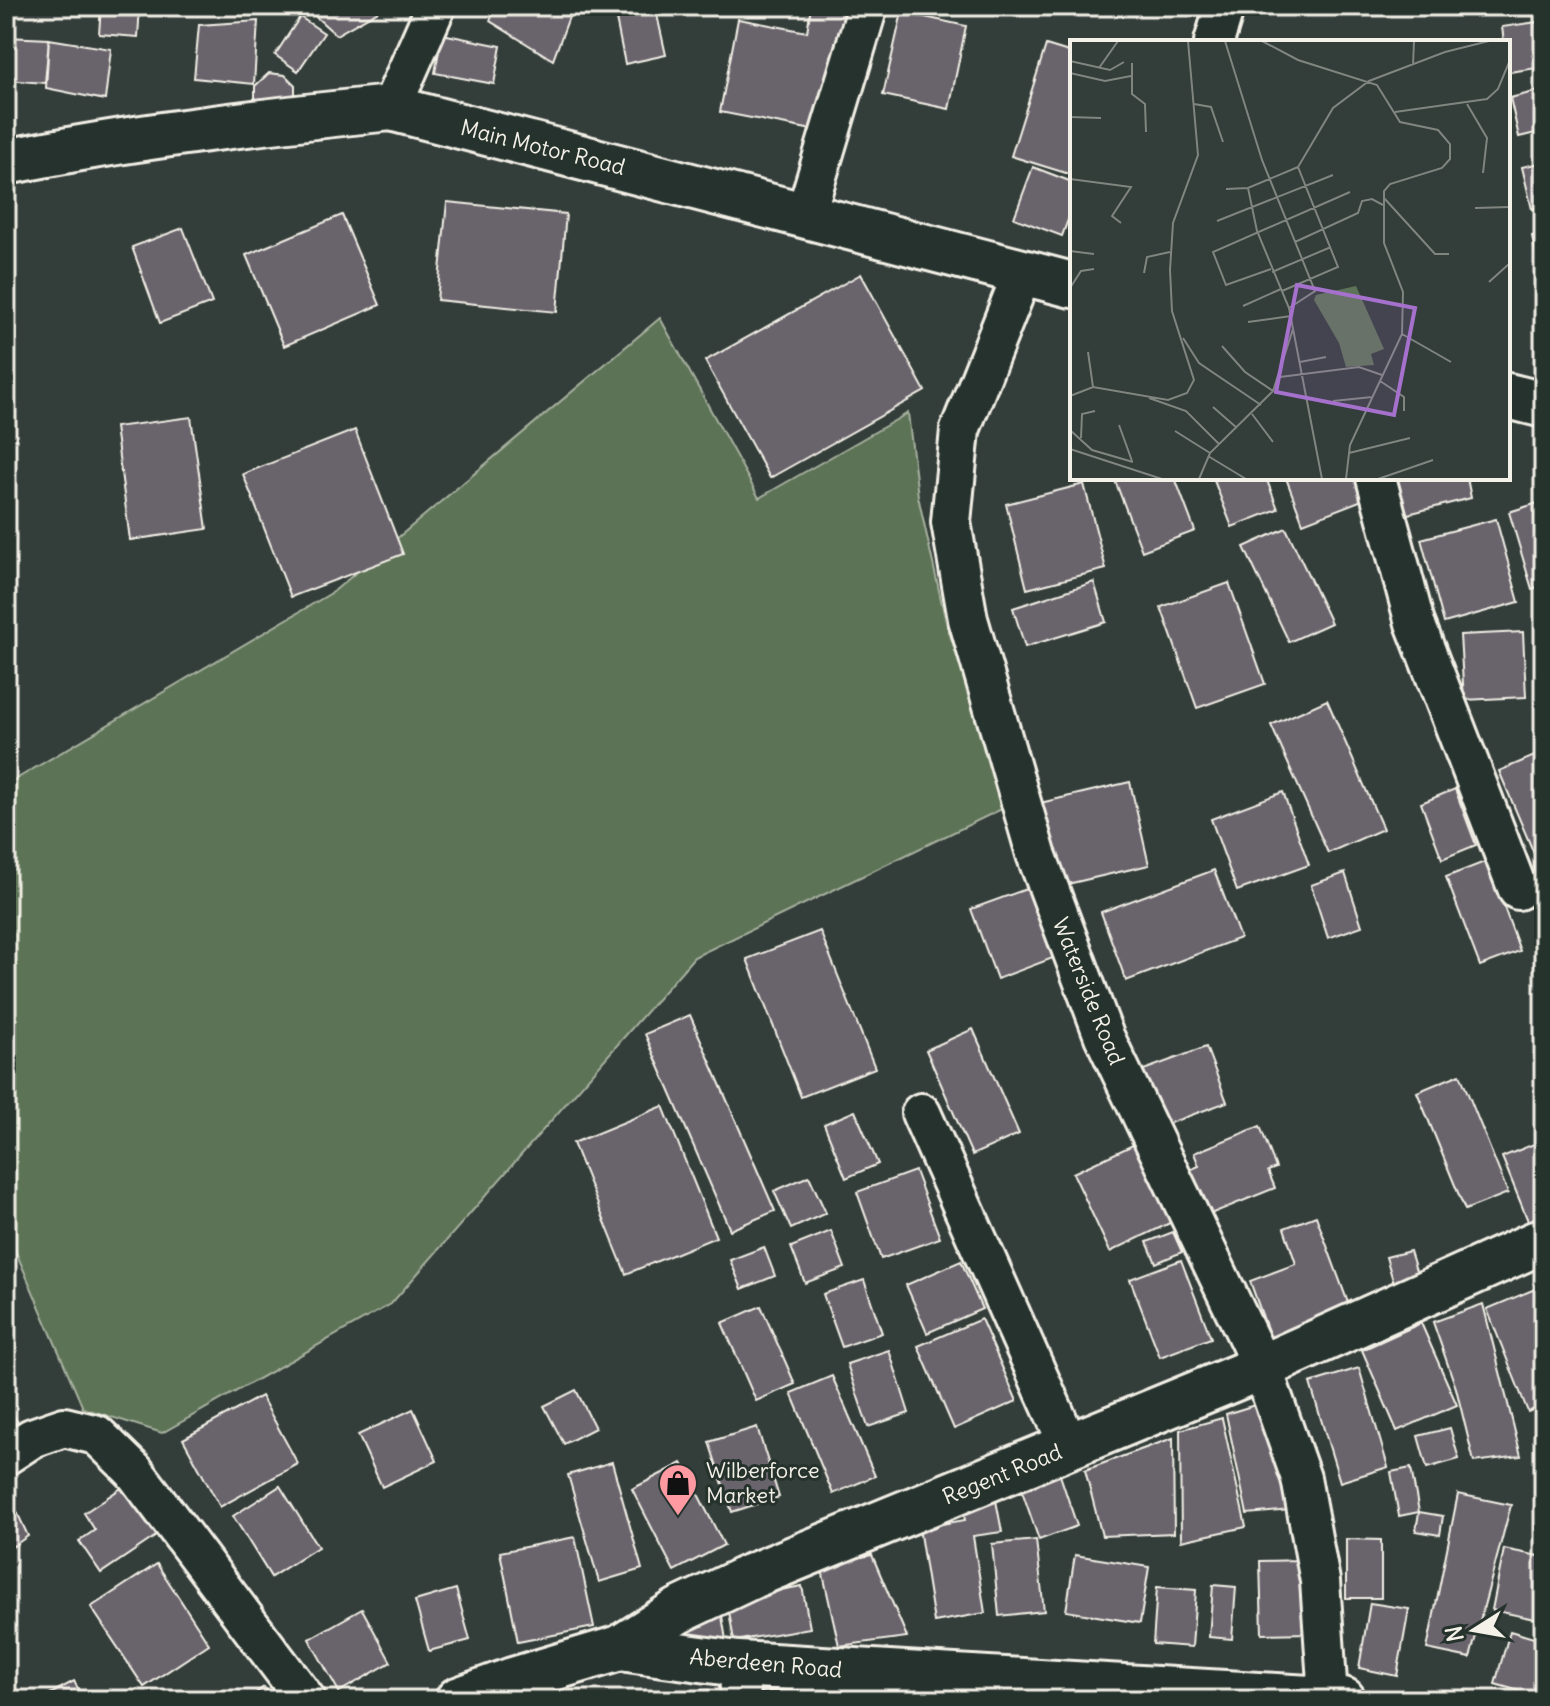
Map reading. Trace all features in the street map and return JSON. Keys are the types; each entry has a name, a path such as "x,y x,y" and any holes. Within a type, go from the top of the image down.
{"street":[{"path":"391,108 436,6"},
{"path":"805,216 868,6"},
{"path":"1215,40 1225,6"},
{"name":"Main Motor Road","path":"6,162 249,124 391,108 1070,284"},
{"name":"Waterside Road","path":"1023,272 960,430 951,522 968,619 1036,854 1104,1036 1262,1367 1301,1478 1320,1581 1335,1698"},
{"path":"1510,396 1544,405"},
{"path":"1377,480 1415,623 1518,890"},
{"path":"921,1113 1069,1446"},
{"name":"Regent Road","path":"458,1700 620,1648 678,1611 752,1576 1262,1367 1544,1240"},
{"path":"19,1447 64,1427 97,1435 134,1471 306,1700"},
{"name":"Aberdeen Road","path":"620,1648 739,1682 1335,1698"}],"green space":[{"path":"660,318 759,498 908,413 918,496 946,622 1006,807 694,957 391,1304 162,1433 83,1408 6,1229 6,785 333,592"}],"building":[{"path":"101,6 140,6 138,37 99,34"},
{"path":"183,6 254,6 253,13"},
{"path":"304,6 387,6 336,35"},
{"path":"496,6 573,6 553,60 490,21"},
{"path":"655,6 666,55 625,64 615,14"},
{"path":"811,6 846,6 823,132 720,112 738,19 807,32"},
{"path":"902,12 966,26 949,109 883,95"},
{"path":"300,17 324,33 298,71 275,55"},
{"path":"258,21 254,84 194,78 199,25"},
{"path":"1544,21 1544,67 1510,72 1510,40 1504,40 1502,27"},
{"path":"442,34 501,46 494,84 435,73"},
{"path":"6,37 49,39 45,83 6,80"},
{"path":"49,39 111,49 105,100 46,88"},
{"path":"1046,45 1070,52 1070,174 1011,156"},
{"path":"269,73 285,75 295,85 295,103 266,114 255,101 255,86"},
{"path":"1538,91 1544,131 1519,137 1510,98"},
{"path":"1544,162 1544,206 1532,209 1522,167"},
{"path":"1033,167 1070,181 1070,214 1062,236 1014,218"},
{"path":"447,202 566,214 557,312 437,300"},
{"path":"342,215 380,305 284,346 246,255"},
{"path":"183,228 212,303 160,323 132,247"},
{"path":"1544,233 1544,290 1532,236"},
{"path":"861,274 925,391 770,478 705,361"},
{"path":"191,417 207,529 130,540 115,427"},
{"path":"355,430 403,554 291,597 243,474"},
{"path":"1115,480 1176,480 1195,531 1142,551"},
{"path":"1214,480 1267,480 1278,509 1232,527"},
{"path":"1287,480 1358,480 1365,499 1303,523"},
{"path":"1395,480 1467,480 1471,498 1400,516"},
{"path":"1084,484 1106,569 1027,589 1006,504"},
{"path":"1544,501 1544,585 1532,589 1509,512"},
{"path":"1496,519 1519,602 1444,623 1421,539"},
{"path":"1286,528 1331,623 1289,642 1244,547"},
{"path":"1094,582 1106,622 1025,647 1013,608"},
{"path":"1229,583 1265,684 1197,708 1161,607"},
{"path":"1523,632 1526,697 1464,700 1460,635"},
{"path":"1327,700 1383,829 1328,853 1271,725"},
{"path":"1544,752 1544,877 1499,771"},
{"path":"1130,782 1149,865 1059,886 1040,803"},
{"path":"1455,789 1476,845 1442,859 1421,803"},
{"path":"1283,792 1309,865 1237,891 1211,819"},
{"path":"1487,861 1520,951 1480,966 1446,877"},
{"path":"1214,870 1240,938 1126,981 1101,912"},
{"path":"1345,873 1362,926 1328,938 1311,885"},
{"path":"1029,888 1053,958 997,979 971,909"},
{"path":"820,931 875,1068 801,1097 747,959"},
{"path":"1544,961 1544,990 1535,964"},
{"path":"690,1015 775,1211 730,1230 645,1034"},
{"path":"973,1029 1019,1134 972,1155 926,1050"},
{"path":"1206,1047 1227,1102 1140,1134 1119,1079"},
{"path":"1544,1062 1544,1091 1535,1065"},
{"path":"1460,1074 1508,1193 1465,1210 1417,1092"},
{"path":"663,1106 716,1237 626,1274 573,1143"},
{"path":"855,1111 878,1164 846,1178 824,1124"},
{"path":"1260,1126 1276,1168 1268,1171 1275,1188 1193,1221 1175,1176 1199,1166 1194,1153"},
{"path":"1544,1140 1544,1215 1528,1221 1502,1157"},
{"path":"1137,1143 1174,1221 1110,1252 1073,1173"},
{"path":"915,1171 940,1238 881,1259 857,1192"},
{"path":"809,1176 826,1213 791,1229 774,1191"},
{"path":"1316,1216 1351,1311 1271,1340 1250,1281 1296,1264 1284,1228"},
{"path":"831,1231 845,1268 805,1283 791,1247"},
{"path":"1173,1232 1182,1252 1156,1263 1147,1242"},
{"path":"764,1247 775,1276 742,1289 730,1260"},
{"path":"1410,1251 1422,1290 1398,1297 1386,1257"},
{"path":"1181,1260 1211,1338 1160,1357 1130,1279"},
{"path":"961,1261 982,1309 927,1333 906,1285"},
{"path":"864,1280 882,1333 842,1347 823,1294"},
{"path":"1535,1289 1544,1311 1544,1405 1528,1412 1487,1309"},
{"path":"1483,1304 1521,1456 1474,1462 1456,1388 1433,1322"},
{"path":"761,1306 795,1384 756,1401 722,1323"},
{"path":"981,1319 1017,1401 954,1429 918,1346"},
{"path":"1421,1323 1457,1405 1397,1431 1362,1350"},
{"path":"889,1350 909,1413 868,1427 847,1364"},
{"path":"1359,1368 1388,1467 1340,1482 1310,1383"},
{"path":"832,1376 875,1476 833,1494 791,1393"},
{"path":"576,1390 595,1428 564,1444 544,1406"},
{"path":"261,1396 298,1464 220,1507 183,1439"},
{"path":"6,1403 20,1426 6,1435"},
{"path":"1258,1404 1303,1509 1247,1514 1226,1414"},
{"path":"413,1409 437,1461 382,1487 358,1435"},
{"path":"1222,1418 1246,1527 1181,1541 1180,1430"},
{"path":"757,1427 779,1497 732,1512 709,1442"},
{"path":"1450,1428 1459,1459 1427,1468 1418,1436"},
{"path":"1173,1438 1174,1533 1102,1536 1085,1470"},
{"path":"612,1462 642,1569 599,1582 568,1475"},
{"name":"Wilberforce Market","path":"682,1463 724,1545 674,1571 632,1489"},
{"path":"1411,1468 1419,1512 1399,1516 1391,1472"},
{"path":"1059,1472 1077,1526 1039,1540 1020,1485"},
{"path":"135,1479 168,1528 101,1573 79,1541 95,1530 84,1513"},
{"path":"280,1486 318,1547 271,1577 233,1516"},
{"path":"6,1488 28,1536 6,1551"},
{"path":"1458,1494 1511,1505 1470,1658 1427,1649"},
{"path":"995,1495 1002,1532 973,1536 985,1613 934,1622 919,1528 965,1520 961,1501"},
{"path":"1544,1497 1544,1531 1536,1529"},
{"path":"1419,1512 1443,1516 1440,1535 1416,1531"},
{"path":"575,1537 594,1627 518,1642 500,1552"},
{"path":"1346,1539 1381,1540 1381,1598 1346,1598"},
{"path":"1036,1540 1044,1611 999,1616 992,1544"},
{"path":"1504,1549 1544,1557 1544,1621 1492,1610"},
{"path":"872,1555 907,1637 839,1646 821,1565"},
{"path":"1075,1555 1149,1567 1140,1623 1066,1611"},
{"path":"1306,1560 1308,1633 1262,1634 1260,1561"},
{"path":"157,1564 209,1644 144,1687 91,1607"},
{"path":"1213,1585 1236,1587 1232,1639 1209,1637"},
{"path":"802,1586 810,1628 734,1641 727,1600"},
{"path":"1157,1587 1196,1590 1192,1647 1153,1644"},
{"path":"456,1589 470,1640 429,1651 415,1601"},
{"path":"1370,1603 1409,1609 1397,1676 1359,1668"},
{"path":"362,1609 391,1662 339,1692 309,1639"},
{"path":"722,1616 726,1640 690,1647 685,1623"},
{"path":"1510,1631 1544,1641 1544,1698 1495,1684"},
{"path":"74,1681 84,1700 39,1700"},
{"path":"264,1687 274,1700 246,1700"},
{"path":"805,1689 805,1700 749,1700 749,1693"},
{"path":"709,1690 710,1700 691,1700 690,1692"},
{"path":"822,1694 888,1696 888,1700 822,1700"}],"place":[{"name":"Wilberforce Market","path":"678,1517"}]}
